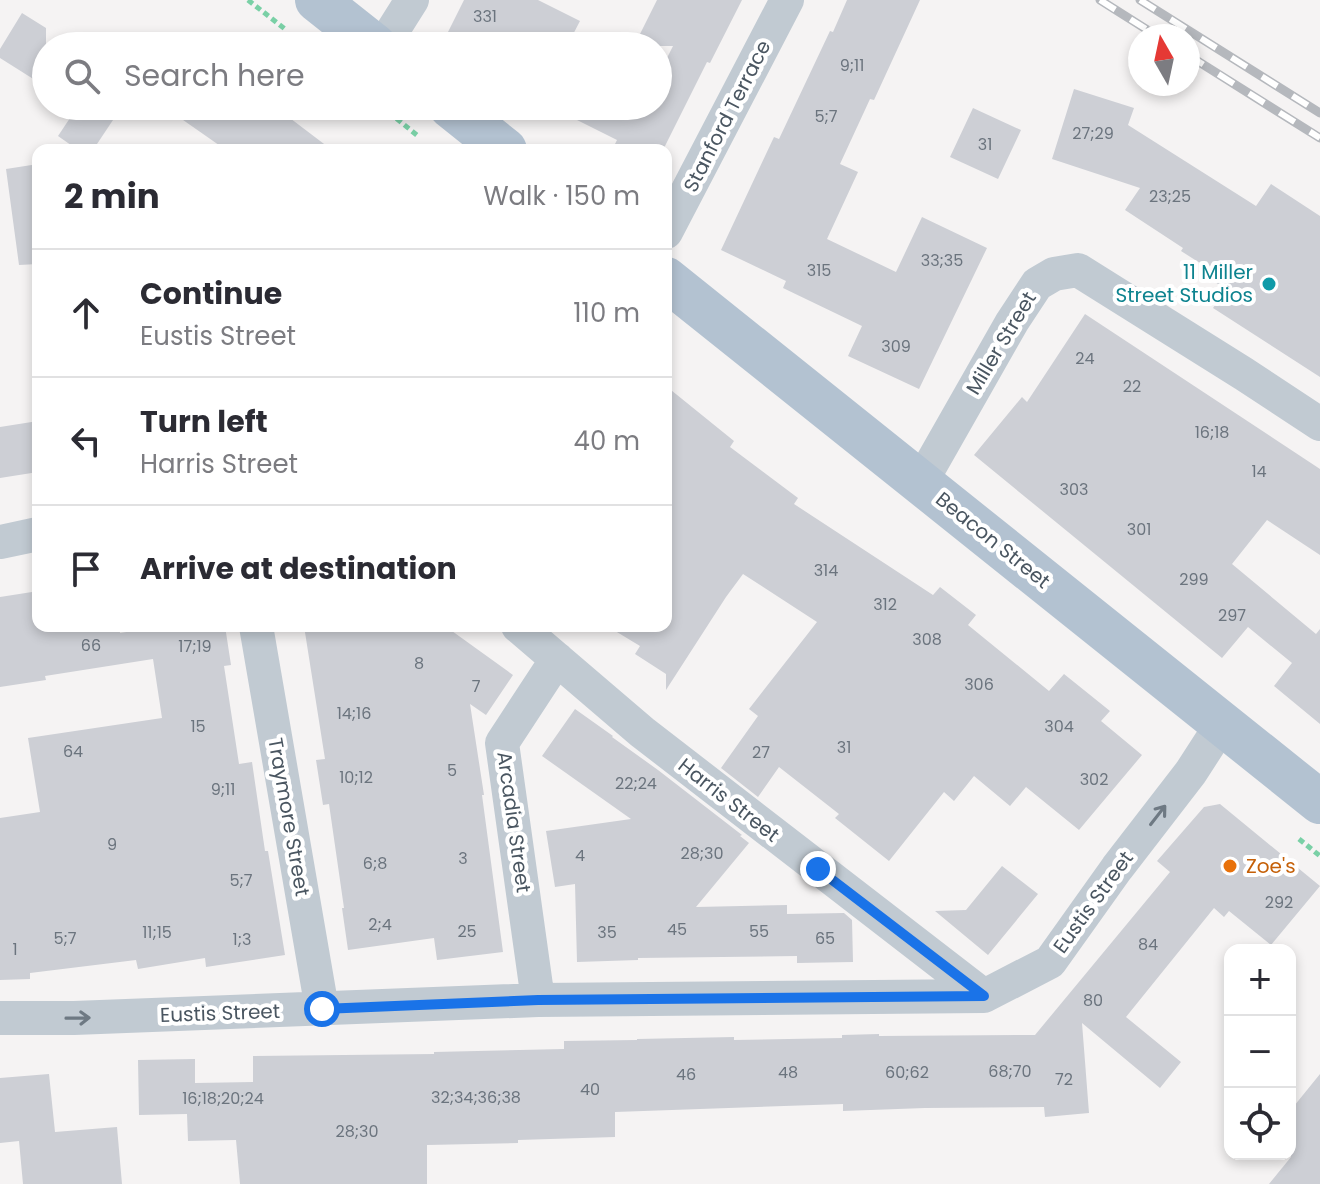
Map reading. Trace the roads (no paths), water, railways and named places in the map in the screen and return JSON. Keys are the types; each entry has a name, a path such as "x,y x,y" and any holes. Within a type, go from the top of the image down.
{"main road":[{"path":"317,0 357,32"},
{"path":"468,120 498,144"},
{"name":"Beacon Street","path":"672,284 1320,802"}],"street":[{"path":"392,32 412,0"},
{"name":"Stanford Terrace","path":"672,220 787,0"},
{"name":"Miller Street","path":"921,482 1037,284 1054,274 1078,270 1320,424"},
{"path":"0,542 32,535"},
{"name":"Traymore Street","path":"257,632 322,1009"},
{"name":"Harris Street","path":"525,632 642,732 984,996"},
{"name":"Arcadia Street","path":"538,1000 502,743 557,659"},
{"name":"Eustis Street","path":"0,1018 74,1018 538,1000 984,996 1050,962 1191,772 1222,724"}],"railway":[{"path":"1100,0 1138,24"},
{"path":"1140,0 1320,113"},
{"path":"1200,63 1320,138"}],"place":[{"name":"11 Miller Street Studios","path":"1269,284"},
{"name":"Zoe's","path":"1230,866"}]}
